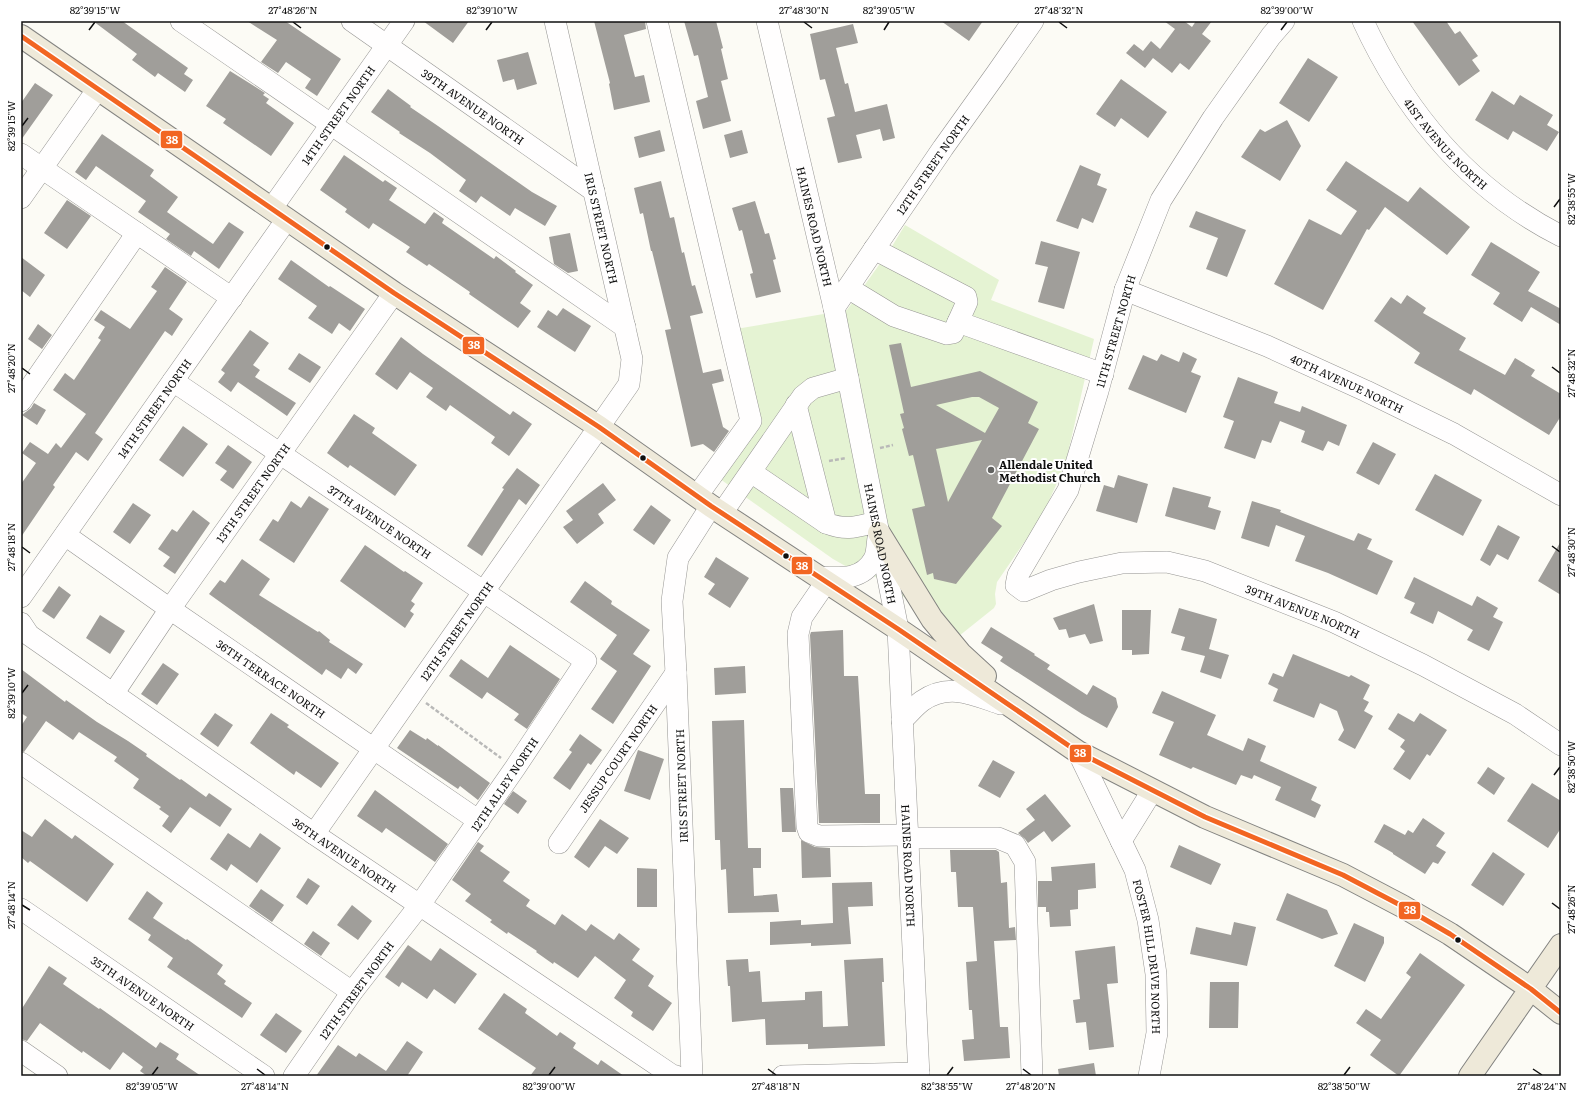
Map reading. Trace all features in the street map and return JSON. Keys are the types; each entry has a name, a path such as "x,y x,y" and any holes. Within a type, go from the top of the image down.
{"main road":[{"path":"21,36 97,90 394,293 599,427 710,505 898,629 1011,708 1078,752 1205,817 1350,878 1450,934 1531,989 1561,1013"},
{"path":"877,528 932,619 960,653 1004,694 1011,708"},
{"path":"1470,1076 1561,945"}],"street":[{"path":"181,21 625,327"},
{"name":"39TH AVENUE NORTH","path":"352,21 594,191"},
{"name":"14TH STREET NORTH","path":"21,597 232,298 331,125 404,21"},
{"name":"IRIS STREET NORTH","path":"555,21 632,359 629,384 599,427"},
{"path":"657,21 751,420 710,505"},
{"name":"HAINES ROAD NORTH","path":"767,21 834,308 898,629 919,1074"},
{"name":"12TH STREET NORTH","path":"834,308 943,148 1033,21"},
{"name":"11TH STREET NORTH","path":"1024,591 1016,584 1018,575 1068,490 1103,374 1125,290 1161,200 1213,118 1271,36 1284,21"},
{"name":"41ST AVENUE NORTH","path":"1363,21 1376,49 1400,89 1430,131 1466,170 1490,190 1546,229 1561,236"},
{"path":"21,198 97,90"},
{"path":"21,154 232,298"},
{"path":"21,401 137,233"},
{"path":"848,288 885,311 950,334 953,333 967,302 966,297 874,249"},
{"name":"40TH AVENUE NORTH","path":"1125,290 1267,346 1366,391 1454,434 1561,495"},
{"name":"13TH STREET NORTH","path":"113,694 170,609 394,293"},
{"path":"958,322 1103,374"},
{"path":"710,505 752,472 803,396 813,388 848,378"},
{"name":"37TH AVENUE NORTH","path":"173,381 586,661"},
{"path":"796,405 826,523"},
{"name":"12TH STREET NORTH","path":"314,834 599,427"},
{"path":"752,472 826,523 840,528 877,528 875,558 867,569 854,576 822,579 802,617 798,634 807,826 809,832 819,836 998,838 1014,846 1025,862 1032,1076"},
{"name":"IRIS STREET NORTH","path":"692,1076 672,601 678,558 710,505"},
{"name":"36TH TERRACE NORTH","path":"65,535 170,609 479,820"},
{"name":"39TH AVENUE NORTH","path":"1024,591 1079,572 1122,563 1167,562 1205,571 1334,622 1423,665 1515,714 1561,745"},
{"name":"36TH AVENUE NORTH","path":"21,623 30,636 314,834 419,906 672,1075 676,1076"},
{"name":"12TH ALLEY NORTH","path":"419,906 515,768 586,661"},
{"name":"JESSUP COURT NORTH","path":"559,843 676,673"},
{"path":"902,720 922,701 942,691 965,691 1011,708"},
{"name":"FOSTER HILL DRIVE NORTH","path":"1078,752 1135,870 1148,920 1156,974 1157,1033 1150,1076"},
{"path":"21,762 352,992"},
{"path":"1121,841 1152,791"},
{"name":"12TH STREET NORTH","path":"294,1076 352,992 419,906"},
{"name":"35TH AVENUE NORTH","path":"21,909 264,1076"},
{"path":"21,1051 57,1076"},
{"path":"783,1076 919,1074"}],"path":[{"path":"879,449 893,445"},
{"path":"413,694 515,768"}],"green space":[{"path":"905,225 999,280 991,300 1094,339 1067,457 1048,503 1034,528 997,582 995,594 996,604 994,608 959,636 860,566 849,568 833,559 713,474 751,420 730,330 847,310 891,248"}],"building":[{"path":"93,21 122,21 188,68 184,74 193,80 185,92 158,73 155,77 132,60 137,54"},
{"path":"247,21 285,21 341,59 317,96 305,88 311,79 286,62 278,73 261,62 277,40"},
{"path":"423,21 469,21 453,43"},
{"path":"594,21 645,21 646,29 624,35 635,77 644,75 650,102 614,110 610,83"},
{"path":"684,21 716,21 723,48 721,49 728,79 721,81 731,121 703,129 696,101 708,97 698,55 694,56"},
{"path":"941,21 983,21 969,41"},
{"path":"1164,21 1184,21 1192,27 1196,21 1212,21 1202,34 1211,41 1189,70 1180,63 1172,73 1153,58 1145,68 1126,53 1134,44 1143,51 1151,41 1160,49 1175,29"},
{"path":"1412,21 1446,21 1455,34 1460,31 1478,56 1472,60 1480,71 1459,86"},
{"path":"853,24 858,43 836,48 845,84 848,83 855,112 887,104 895,138 883,141 880,129 856,135 862,158 838,163 827,118 835,116 825,79 820,80 810,34"},
{"path":"528,52 537,84 517,90 514,79 503,82 497,60"},
{"path":"1308,58 1338,77 1309,122 1279,103"},
{"path":"230,71 265,93 263,95 269,99 266,103 294,123 271,156 223,123 226,119 206,106"},
{"path":"1121,79 1167,112 1148,138 1121,118 1115,127 1096,114"},
{"path":"35,83 53,95 21,140 21,103"},
{"path":"388,89 411,106 410,107 532,192 557,206 545,226 515,208 510,216 481,196 476,203 459,191 466,180 371,112"},
{"path":"1492,91 1514,105 1520,95 1553,115 1547,125 1559,132 1547,151 1513,131 1508,140 1475,120"},
{"path":"1287,120 1301,146 1280,181 1241,157 1260,129 1265,132"},
{"path":"660,130 665,151 639,158 634,137"},
{"path":"742,130 748,153 730,158 724,135"},
{"path":"102,134 154,170 150,176 178,197 167,212 213,244 229,222 244,232 219,269 194,251 191,256 166,239 170,234 138,212 146,201 96,166 86,180 75,172"},
{"path":"344,155 383,182 385,180 397,188 389,200 425,224 434,212 444,219 442,223 494,259 496,256 533,285 520,303 531,311 518,328 469,294 470,292 429,264 427,266 406,252 410,247 373,223 369,229 345,212 347,209 320,190"},
{"path":"1346,161 1408,202 1420,187 1470,227 1447,255 1385,207 1369,230 1367,229 1323,310 1274,284 1309,219 1341,235 1357,211 1326,190"},
{"path":"1080,165 1101,174 1097,185 1107,189 1093,223 1082,218 1078,229 1056,221"},
{"path":"661,181 670,218 674,217 682,253 684,252 692,286 695,285 703,313 690,316 703,373 721,369 724,381 712,384 723,427 729,431 714,452 703,444 691,447 665,330 671,329 643,213 640,214 634,188"},
{"path":"67,200 91,216 67,249 44,233"},
{"path":"755,201 765,234 769,233 776,259 773,260 781,292 756,298 750,274 753,273 742,230 739,231 732,208"},
{"path":"1196,211 1246,230 1227,277 1206,269 1218,238 1189,227"},
{"path":"570,233 578,271 568,273 554,264 549,237"},
{"path":"1041,241 1080,252 1064,309 1038,302 1048,267 1035,264"},
{"path":"1491,242 1540,272 1528,291 1561,309 1561,325 1531,307 1522,322 1493,304 1500,293 1471,275"},
{"path":"21,257 45,275 30,297 21,290"},
{"path":"291,260 329,287 330,286 365,309 350,331 339,323 332,334 308,318 317,306 278,279"},
{"path":"165,267 187,282 169,309 183,319 172,336 165,331 95,433 103,439 88,461 76,452 53,485 55,487 21,537 21,484 36,463 22,453 30,442 48,454 56,443 61,448 86,414 53,390 65,373 74,380 101,340 98,338 105,327 94,320 101,310 130,329 157,291 151,287"},
{"path":"1407,295 1426,308 1423,313 1466,338 1459,350 1505,375 1515,358 1535,370 1531,376 1561,394 1561,416 1549,435 1474,389 1471,395 1414,363 1420,353 1374,321 1391,297 1401,304"},
{"path":"563,308 591,326 575,352 537,327 548,310 557,316"},
{"path":"38,324 52,335 42,349 28,339"},
{"path":"250,330 269,343 253,365 260,370 255,377 296,403 287,416 238,382 231,392 218,382 225,373 221,370"},
{"path":"401,337 510,415 513,411 532,424 509,456 491,443 495,437 450,405 446,411 426,397 433,388 410,372 397,390 375,374"},
{"name":"Allendale United Methodist Church","path":"901,343 911,387 980,371 1038,402 1028,423 1039,429 992,518 1002,526 956,584 934,579 933,573 927,575 912,509 925,506 913,455 909,456 902,429 904,428 900,414 904,413 889,345","holes":["972,397 979,397 999,408 985,433 936,405","982,440 948,502 936,449"]},
{"path":"1183,352 1197,359 1191,372 1201,376 1186,413 1128,389 1143,355 1157,361 1161,354 1179,362"},
{"path":"299,353 321,367 310,383 288,369"},
{"path":"1238,377 1278,392 1274,403 1300,412 1302,406 1347,425 1339,446 1328,441 1323,451 1301,442 1305,431 1280,421 1271,443 1262,440 1255,459 1224,448 1234,421 1223,417"},
{"path":"34,403 46,410 37,425 22,415 31,408"},
{"path":"354,414 375,428 372,433 417,465 395,496 350,465 348,468 327,453"},
{"path":"183,426 208,444 183,477 159,460"},
{"path":"1373,442 1396,454 1379,485 1356,473"},
{"path":"228,445 252,462 233,489 220,480 227,471 215,463"},
{"path":"517,468 540,485 526,505 519,499 482,556 467,546 504,489 502,488"},
{"path":"1435,474 1482,500 1463,536 1415,510"},
{"path":"1118,475 1148,484 1137,523 1096,511 1104,485 1114,488"},
{"path":"603,483 616,500 598,514 604,523 577,544 563,527 573,520 566,511"},
{"path":"1173,487 1211,497 1208,507 1221,511 1215,530 1165,516"},
{"path":"309,496 329,509 294,563 259,540 273,519 278,522 291,501 301,508"},
{"path":"1252,501 1281,510 1280,512 1354,541 1358,533 1372,539 1367,549 1393,561 1377,595 1328,573 1295,561 1305,536 1276,525 1269,547 1241,538"},
{"path":"133,503 151,515 130,544 113,532"},
{"path":"651,505 671,520 654,545 633,530"},
{"path":"193,510 210,523 175,574 163,566 170,557 158,549 172,529 177,532"},
{"path":"1498,525 1520,537 1508,560 1497,554 1490,566 1480,560"},
{"path":"1561,541 1561,595 1538,581"},
{"path":"365,545 404,572 405,571 423,583 411,601 415,604 410,611 414,614 405,628 340,581"},
{"path":"716,557 749,578 730,608 708,594 715,584 704,577"},
{"path":"242,559 270,579 259,595 318,632 319,631 330,640 329,642 363,664 356,674 348,668 341,679 326,669 322,675 209,594 220,580 225,583"},
{"path":"1414,577 1472,606 1477,596 1498,608 1493,617 1503,622 1489,651 1467,640 1473,630 1438,611 1433,624 1410,613 1415,603 1404,598"},
{"path":"585,581 612,601 611,604 650,630 633,654 651,666 613,724 591,709 617,671 600,659 617,635 570,602"},
{"path":"59,586 71,595 54,619 42,611"},
{"path":"1094,604 1103,641 1090,644 1085,634 1069,638 1066,629 1059,630 1053,618"},
{"path":"1179,608 1217,619 1209,649 1229,655 1221,679 1200,672 1205,656 1181,650 1185,637 1171,633"},
{"path":"1122,610 1151,610 1149,654 1132,655 1132,650 1122,650"},
{"path":"100,615 125,631 110,654 86,638"},
{"path":"991,627 1035,654 1034,655 1050,665 1047,669 1087,695 1093,685 1116,698 1118,707 1107,728 1082,714 1000,661 1003,657 981,643"},
{"path":"843,630 844,676 858,676 865,794 880,794 880,823 819,823 810,635 811,632"},
{"path":"510,645 560,679 527,729 514,720 519,714 487,692 482,699 449,676 461,659 488,678"},
{"path":"1293,654 1349,677 1351,675 1370,685 1363,699 1369,702 1364,711 1373,716 1355,749 1338,740 1344,730 1337,711 1320,703 1314,718 1273,701 1278,689 1268,684 1273,673 1283,677"},
{"path":"163,663 179,674 157,705 141,694"},
{"path":"745,666 746,693 715,695 714,668"},
{"path":"21,669 65,702 66,700 147,754 146,756 180,780 181,779 206,797 209,793 232,809 220,827 190,807 171,833 162,826 169,816 159,809 161,807 133,788 139,779 114,761 117,757 79,732 73,740 46,721 24,752 21,751 21,726 27,717 21,713"},
{"path":"1162,691 1216,715 1207,735 1243,751 1248,738 1266,746 1260,761 1317,787 1311,800 1321,805 1315,818 1275,800 1281,787 1254,775 1252,779 1241,775 1236,785 1193,767 1191,769 1159,755 1174,722 1152,713"},
{"path":"215,713 233,725 218,747 200,734"},
{"path":"271,713 289,725 287,727 339,763 321,788 296,771 294,775 250,743"},
{"path":"1398,713 1414,722 1420,713 1447,730 1430,756 1427,754 1410,780 1393,769 1405,751 1400,747 1405,740 1388,729"},
{"path":"744,720 748,848 761,848 761,868 753,868 754,896 777,894 779,912 728,913 726,869 721,870 720,840 715,840 712,721"},
{"path":"410,730 426,740 427,738 438,745 490,783 478,800 460,786 458,789 397,748"},
{"path":"580,734 602,750 591,765 588,763 570,790 553,778 572,752 569,750"},
{"path":"638,750 664,759 650,800 624,791"},
{"path":"993,760 1015,772 1000,798 978,786"},
{"path":"1488,767 1505,778 1494,795 1477,783"},
{"path":"1532,783 1561,801 1561,828 1548,848 1507,821"},
{"path":"780,788 793,788 796,832 782,832"},
{"path":"375,790 448,844 435,862 386,828 382,833 357,816"},
{"path":"513,791 527,801 518,814 504,804"},
{"path":"1045,794 1071,826 1052,842 1044,831 1028,843 1018,833 1035,820 1026,809"},
{"path":"1423,818 1445,833 1436,846 1446,852 1438,864 1433,862 1425,874 1374,842 1384,824 1405,835 1408,830 1413,833"},
{"path":"45,819 72,839 75,835 114,864 87,902 30,861 28,863 21,857 21,830 32,837"},
{"path":"600,819 629,838 617,854 605,846 589,868 574,857"},
{"path":"228,833 250,848 260,833 281,848 257,883 231,864 227,871 210,859"},
{"path":"801,840 815,847 830,848 831,877 802,878"},
{"path":"478,842 484,846 480,851 510,872 503,881 530,900 526,906 555,925 562,914 586,931 591,924 614,940 619,933 640,949 632,960 654,976 648,986 672,1003 653,1031 631,1016 633,1012 614,998 626,980 595,956 578,978 554,962 553,964 536,952 537,951 508,932 507,934 490,922 492,920 465,901 471,894 452,880"},
{"path":"1179,845 1221,864 1211,885 1170,867"},
{"path":"950,850 996,850 999,852 1001,883 1007,882 1009,928 1015,927 1016,940 994,941 1000,1027 1008,1027 1010,1058 964,1061 962,1040 974,1039 972,1010 969,1010 966,962 977,961 973,907 958,907 956,872 951,872"},
{"path":"1493,852 1525,874 1503,906 1471,885"},
{"path":"1095,863 1096,888 1078,890 1078,909 1070,910 1071,926 1050,927 1049,912 1046,912 1046,907 1038,907 1038,881 1052,881 1051,867"},
{"path":"637,868 657,869 657,907 637,907"},
{"path":"308,878 320,886 307,905 296,897"},
{"path":"872,882 873,906 848,907 851,944 811,946 811,943 770,945 770,922 801,920 801,925 833,923 832,883"},
{"path":"261,889 284,905 272,922 249,906"},
{"path":"147,891 163,903 153,918 186,940 187,939 223,965 217,974 226,981 224,984 252,1003 242,1018 167,967 173,958 148,940 151,935 128,919"},
{"path":"1287,893 1327,910 1338,934 1322,939 1276,920"},
{"path":"352,905 372,921 358,940 337,925"},
{"path":"1234,922 1256,927 1247,966 1190,954 1196,927 1231,935"},
{"path":"1354,923 1384,937 1384,943 1365,982 1334,966"},
{"path":"313,931 330,943 321,956 304,944"},
{"path":"408,945 431,961 440,948 477,974 455,1004 434,989 427,999 402,982 399,987 385,977"},
{"path":"1115,946 1118,983 1107,984 1114,1047 1089,1050 1086,1022 1076,1023 1073,1000 1080,999 1075,951"},
{"path":"1420,953 1465,985 1399,1076 1370,1055 1381,1040 1356,1023 1366,1009 1381,1019 1411,977 1406,973"},
{"path":"883,958 884,982 882,982 885,1046 808,1049 808,1044 766,1045 765,1019 732,1022 730,986 728,986 726,960 748,959 749,972 760,971 762,1002 805,1000 805,992 822,991 823,1027 848,1026 844,960"},
{"path":"49,966 67,978 63,984 99,1009 100,1008 156,1048 160,1042 179,1054 176,1059 201,1076 147,1076 140,1071 143,1067 123,1052 110,1070 83,1051 82,1053 40,1023 27,1041 21,1039 21,1010"},
{"path":"1210,982 1239,982 1238,1028 1209,1028"},
{"path":"504,993 527,1009 525,1013 557,1036 560,1032 576,1043 573,1048 598,1065 601,1060 624,1076 530,1076 536,1068 478,1029"},
{"path":"276,1013 302,1031 286,1053 260,1035"},
{"path":"407,1041 423,1052 407,1076 316,1076 338,1045 356,1057 359,1053 386,1071"},
{"path":"1094,1063 1096,1076 1059,1076 1058,1069"}],"transit line":[{"name":"38","path":"21,36 394,293 599,427 711,506 898,629 1078,752 1205,817 1343,875 1402,906 1450,934 1531,989 1561,1013"}],"place":[{"name":"Allendale United Methodist Church","path":"991,470"}]}
